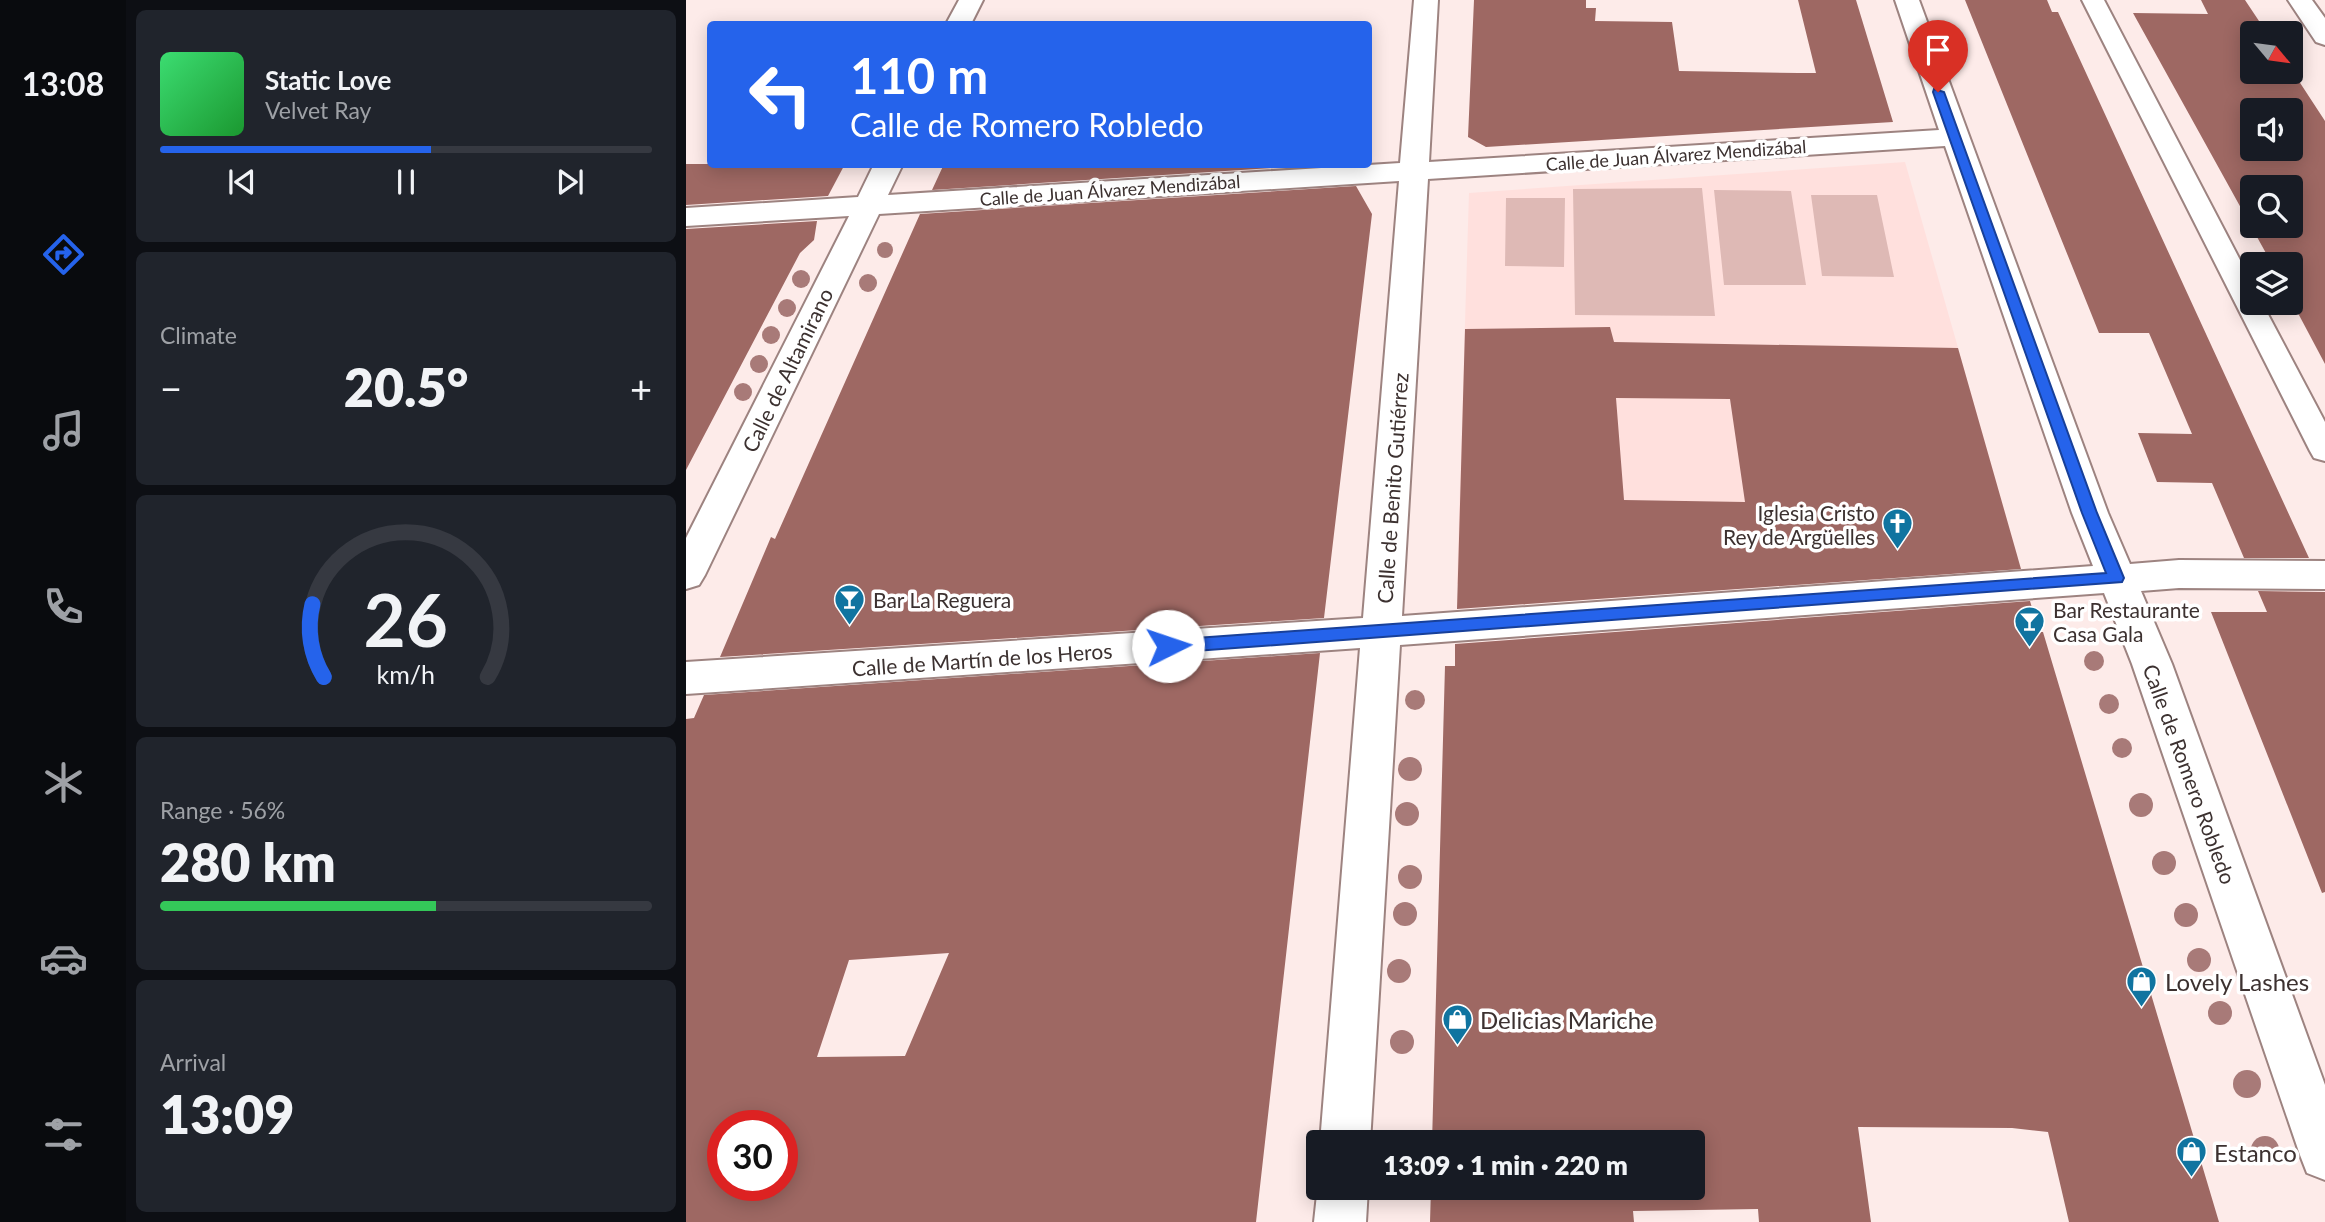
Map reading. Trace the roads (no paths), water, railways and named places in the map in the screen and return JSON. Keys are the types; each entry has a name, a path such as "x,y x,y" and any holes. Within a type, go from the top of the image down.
{"street":[{"path":"960,21 971,0"},
{"name":"Calle de Benito Gutiérrez","path":"1346,1130 1426,0"},
{"name":"Calle de Romero Robledo","path":"1907,0 2090,513 2152,664 2325,1156"},
{"path":"2300,0 2325,37"},
{"name":"Calle de Juan Álvarez Mendizábal","path":"686,217 1954,137"},
{"name":"Calle de Altamirano","path":"686,575 887,168"},
{"name":"Calle de Martín de los Heros","path":"686,678 2179,574 2325,575"},
{"path":"1340,1222 1341,1200"}],"lane":[{"path":"2092,0 2325,451"}],"place":[{"name":"Iglesia Cristo Rey de Argüelles","path":"1898,551"},
{"name":"Bar La Reguera","path":"850,626"},
{"name":"Bar Restaurante Casa Gala","path":"2030,648"},
{"name":"Lovely Lashes","path":"2142,1008"},
{"name":"Delicias Mariche","path":"1457,1046"},
{"name":"Estanco","path":"2191,1179"}]}
